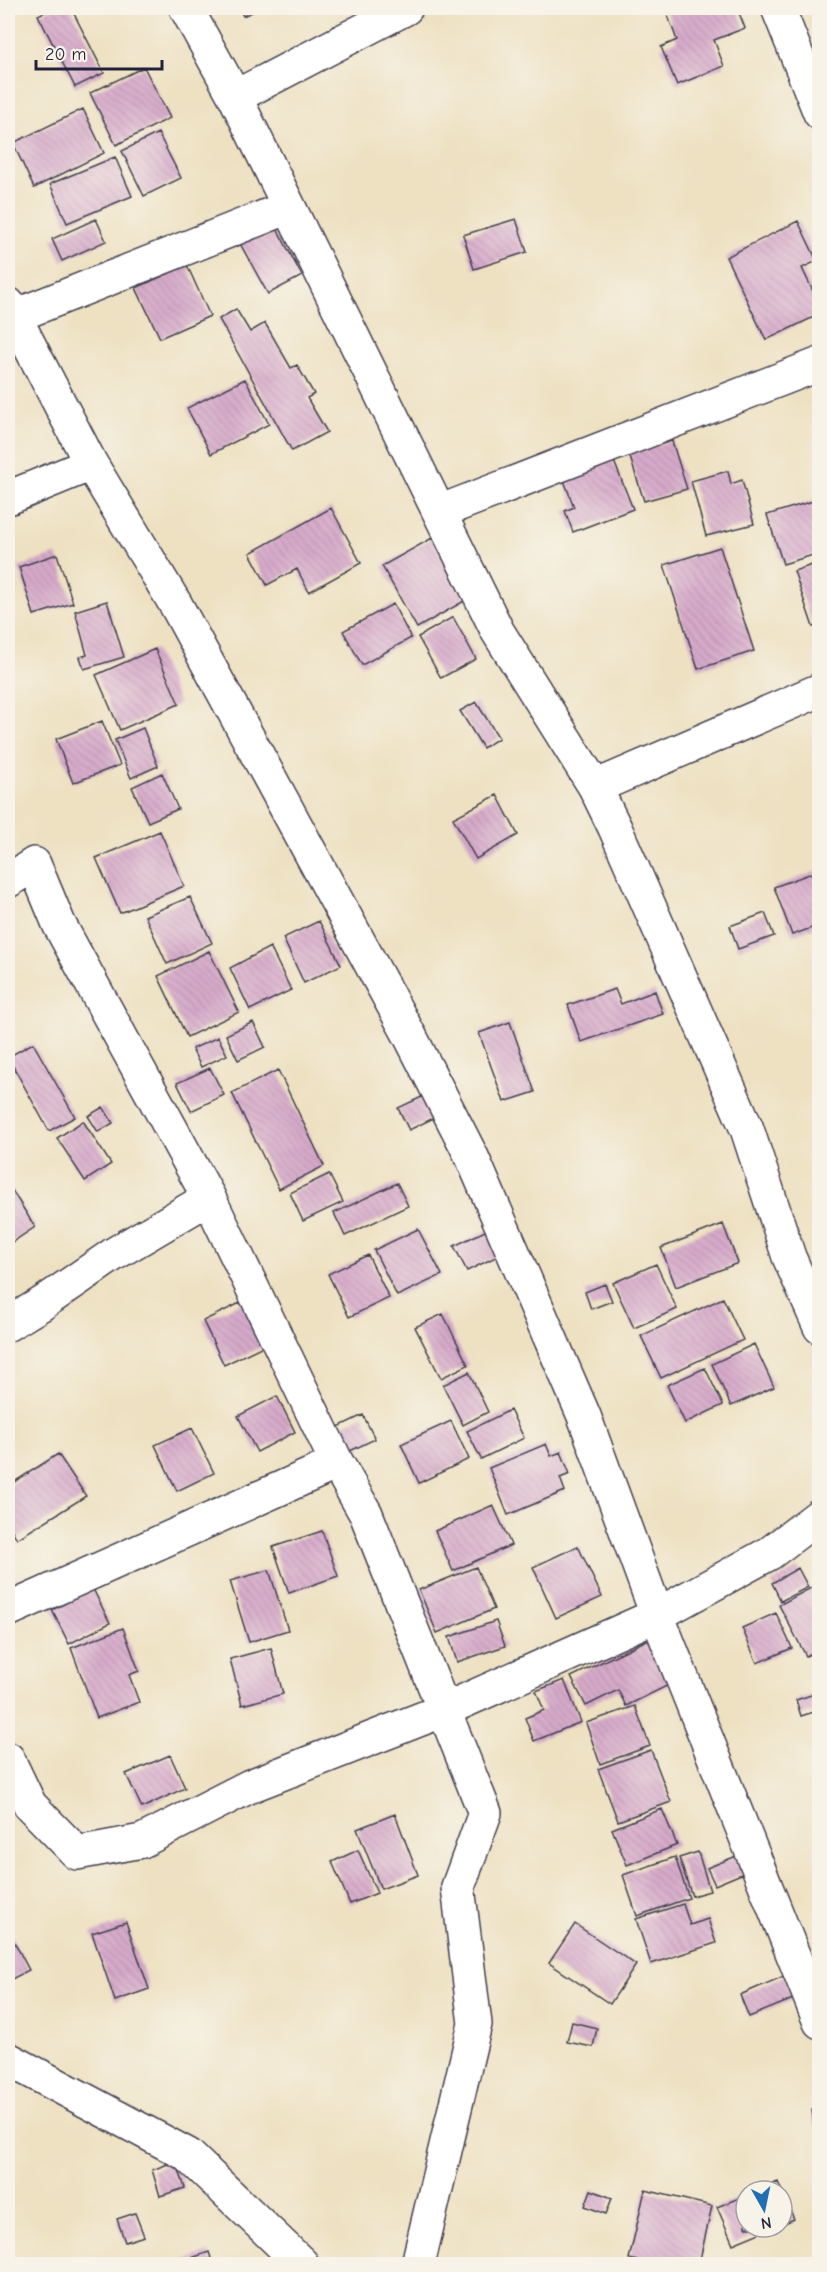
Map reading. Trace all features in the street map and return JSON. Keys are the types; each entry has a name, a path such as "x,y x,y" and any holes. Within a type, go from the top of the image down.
{"street":[{"path":"186,8 235,97 498,632 595,787 615,828 747,1129 789,1257 819,1327"},
{"path":"235,97 406,8"},
{"path":"778,8 819,113"},
{"path":"289,207 11,310 91,464 176,605 410,1036 472,1157 584,1416 657,1615 819,2022"},
{"path":"439,512 819,363"},
{"path":"8,498 91,464"},
{"path":"595,787 819,690"},
{"path":"8,880 34,864 59,924 209,1198 337,1463 366,1514 485,1813 458,1887 476,2024 418,2265"},
{"path":"8,1324 44,1303 114,1254 209,1198"},
{"path":"8,1610 337,1463"},
{"path":"8,1759 30,1805 77,1853 142,1841 250,1786 444,1710 657,1615 770,1553 819,1515"},
{"path":"8,2059 188,2155 302,2265"}],"building":[{"path":"53,8 71,8 104,73 75,87 38,15"},
{"path":"239,8 261,8 243,16"},
{"path":"665,8 737,8 745,28 714,40 724,66 677,85 661,47 677,40"},
{"path":"144,67 170,118 116,145 90,93"},
{"path":"83,109 104,153 34,188 13,143"},
{"path":"158,133 181,178 144,196 122,151"},
{"path":"115,157 132,196 67,223 50,184"},
{"path":"96,219 106,241 62,261 52,239"},
{"path":"516,219 527,252 474,269 463,235"},
{"path":"273,221 302,276 268,294 238,240"},
{"path":"798,221 817,261 802,268 820,306 820,314 766,340 726,257"},
{"path":"187,265 210,316 160,338 136,288"},
{"path":"236,309 250,332 265,323 291,368 297,365 314,394 307,398 327,432 292,451 219,319"},
{"path":"245,379 269,424 211,454 187,408"},
{"path":"672,441 687,489 644,501 629,454"},
{"path":"610,451 633,509 573,532 565,511 574,507 560,470"},
{"path":"728,471 731,484 742,480 754,524 706,536 691,481"},
{"path":"813,501 820,522 820,553 783,564 767,515"},
{"path":"331,508 361,563 309,592 297,569 267,585 250,553"},
{"path":"432,538 466,600 417,628 382,566"},
{"path":"720,547 754,651 698,669 664,565"},
{"path":"57,554 73,603 34,615 19,567"},
{"path":"815,564 820,578 820,625 813,627 794,571"},
{"path":"107,601 124,657 84,669 80,657 87,655 75,611"},
{"path":"393,604 411,638 362,665 343,631"},
{"path":"453,617 476,659 441,678 418,637"},
{"path":"155,649 179,704 120,730 96,675"},
{"path":"476,702 499,738 483,748 460,711"},
{"path":"102,721 120,765 73,783 56,739"},
{"path":"143,728 158,766 131,778 115,740"},
{"path":"162,773 178,809 148,822 132,787"},
{"path":"497,795 518,835 476,859 453,818"},
{"path":"160,831 184,886 120,913 96,858"},
{"path":"820,870 820,925 792,935 774,887"},
{"path":"190,897 212,943 167,964 145,916"},
{"path":"765,913 774,936 738,949 730,926"},
{"path":"319,921 341,965 304,983 283,938"},
{"path":"270,947 291,990 250,1010 230,968"},
{"path":"209,951 239,1012 187,1037 158,976"},
{"path":"615,989 621,1004 655,991 663,1014 581,1042 568,1005"},
{"path":"253,1022 265,1047 238,1060 226,1035"},
{"path":"510,1022 535,1092 504,1102 479,1033"},
{"path":"218,1037 227,1055 201,1067 192,1049"},
{"path":"33,1043 75,1117 49,1131 8,1057"},
{"path":"210,1068 224,1095 191,1111 177,1083"},
{"path":"278,1070 324,1166 279,1189 232,1093"},
{"path":"426,1095 436,1117 409,1130 398,1108"},
{"path":"103,1107 113,1123 98,1132 88,1116"},
{"path":"83,1121 111,1164 85,1181 57,1138"},
{"path":"329,1174 343,1202 303,1221 290,1193"},
{"path":"397,1183 408,1206 345,1236 334,1213"},
{"path":"8,1184 35,1227 8,1245"},
{"path":"723,1224 738,1263 676,1287 661,1248"},
{"path":"418,1229 442,1275 397,1296 374,1250"},
{"path":"489,1229 502,1254 467,1271 454,1246"},
{"path":"368,1255 389,1298 349,1317 328,1274"},
{"path":"656,1264 677,1309 634,1328 613,1283"},
{"path":"605,1284 612,1301 591,1309 585,1292"},
{"path":"723,1298 743,1340 661,1378 641,1336"},
{"path":"242,1302 263,1346 224,1365 203,1321"},
{"path":"443,1314 468,1365 441,1378 415,1327"},
{"path":"754,1344 774,1387 731,1406 712,1364"},
{"path":"705,1368 723,1405 685,1423 667,1385"},
{"path":"469,1372 488,1412 463,1425 443,1385"},
{"path":"277,1396 295,1432 257,1452 238,1416"},
{"path":"510,1410 524,1438 481,1459 467,1431"},
{"path":"363,1415 375,1439 348,1452 336,1428"},
{"path":"451,1421 469,1459 419,1483 401,1444"},
{"path":"192,1428 214,1473 177,1491 155,1445"},
{"path":"546,1444 551,1456 561,1452 570,1474 560,1478 565,1491 508,1515 489,1468"},
{"path":"58,1454 86,1496 17,1539 8,1524 8,1486"},
{"path":"493,1505 511,1545 453,1571 435,1531"},
{"path":"322,1531 338,1576 289,1593 273,1547"},
{"path":"578,1546 602,1597 556,1618 533,1567"},
{"path":"476,1567 494,1609 437,1633 419,1590"},
{"path":"798,1568 808,1587 781,1601 772,1583"},
{"path":"269,1570 288,1630 249,1642 230,1581"},
{"path":"820,1583 820,1649 806,1656 779,1605"},
{"path":"93,1589 110,1623 69,1644 52,1610"},
{"path":"776,1613 792,1648 757,1663 742,1628"},
{"path":"496,1621 505,1646 457,1662 449,1637"},
{"path":"123,1628 139,1671 129,1675 139,1702 97,1718 71,1648"},
{"path":"655,1636 677,1681 626,1706 618,1690 586,1706 571,1677"},
{"path":"271,1648 283,1694 242,1705 230,1659"},
{"path":"564,1680 581,1722 534,1741 525,1718 544,1710 536,1691"},
{"path":"820,1692 820,1710 801,1716 796,1700"},
{"path":"635,1706 650,1746 600,1764 586,1723"},
{"path":"651,1750 671,1802 618,1821 598,1769"},
{"path":"170,1755 185,1788 142,1808 126,1774"},
{"path":"662,1809 677,1845 627,1865 612,1829"},
{"path":"395,1814 418,1875 381,1889 357,1829"},
{"path":"358,1850 377,1893 350,1904 332,1862"},
{"path":"698,1852 710,1891 692,1896 679,1858"},
{"path":"739,1855 746,1872 715,1885 707,1868"},
{"path":"675,1857 689,1898 637,1916 623,1875"},
{"path":"683,1904 690,1925 708,1919 716,1943 651,1964 636,1919"},
{"path":"126,1922 149,1989 115,2001 92,1933"},
{"path":"575,1924 636,1965 610,2004 549,1963"},
{"path":"8,1930 29,1970 8,1981"},
{"path":"784,1976 793,1999 749,2017 740,1995"},
{"path":"572,2022 597,2028 593,2047 567,2042"},
{"path":"820,2109 820,2125 814,2126 812,2110"},
{"path":"176,2161 185,2188 160,2196 152,2170"},
{"path":"591,2190 612,2198 606,2214 585,2206"},
{"path":"645,2190 712,2206 699,2264 653,2264 629,2259"},
{"path":"734,2200 734,2239 745,2239 733,2244 717,2207"},
{"path":"135,2213 144,2236 125,2242 117,2219"},
{"path":"209,2252 213,2264 174,2264"}]}
